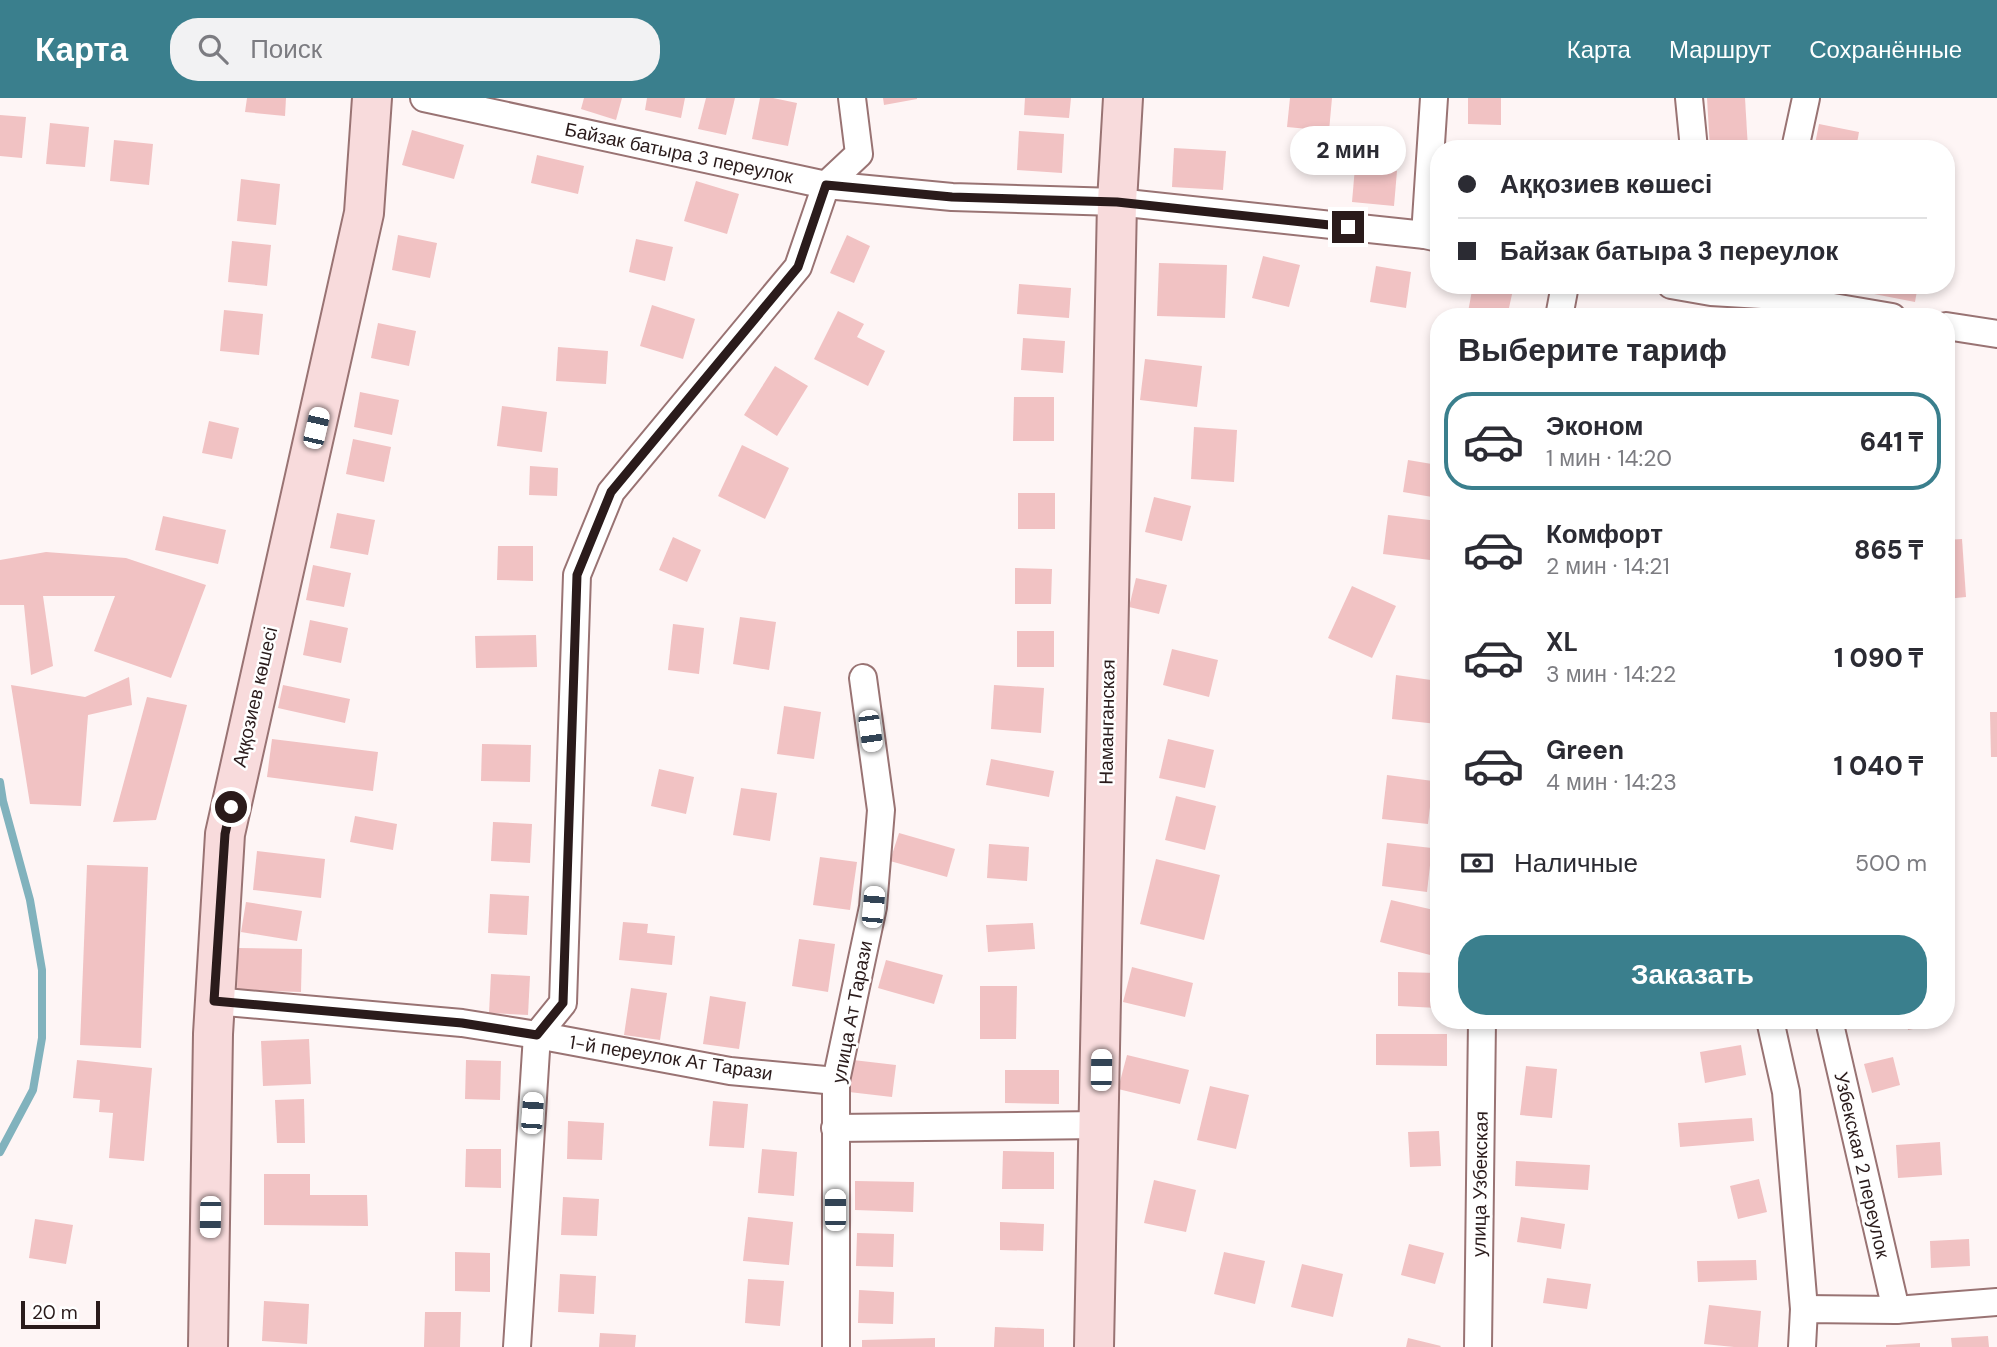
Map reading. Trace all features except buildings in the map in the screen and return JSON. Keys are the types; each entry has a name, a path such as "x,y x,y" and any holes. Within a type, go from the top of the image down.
{"main road":[{"name":"Аққозиев көшесі","path":"208,1347 214,1001 225,834 364,214 372,98"},
{"name":"Наманганская","path":"1094,1347 1117,202 1123,98"}],"street":[{"name":"Байзак батыра 3 переулок","path":"424,98 826,185 952,197 1117,202 1430,237"},
{"path":"517,1347 537,1035 563,1003 577,575 611,492 798,267 826,185 859,154 852,98"},
{"path":"1433,140 1434,98"},
{"path":"1689,98 1694,140"},
{"path":"1796,140 1806,98"},
{"path":"1736,294 1826,308"},
{"path":"1955,327 1997,334"},
{"name":"улица Ат Тарази","path":"836,1347 836,1081 873,907 881,810 863,678"},
{"name":"1-й переулок Ат Тарази","path":"214,1001 462,1023 730,1072 836,1081"},
{"name":"улица Узбекская","path":"1478,1347 1482,1029"},
{"path":"1772,1029 1786,1092 1804,1309 1802,1347"},
{"name":"Узбекская 2 переулок","path":"1831,1029 1896,1310"},
{"path":"835,1128 1100,1125"},
{"path":"1804,1309 1896,1310 1997,1302"}],"waterway":[{"path":"0,782 30,900 42,970 42,1038 33,1090 0,1152"}],"route":[{"path":"231,807 225,834 214,1001 462,1023 537,1035 563,1003 577,575 611,492 798,267 826,185 952,197 1117,202 1348,227"}]}
